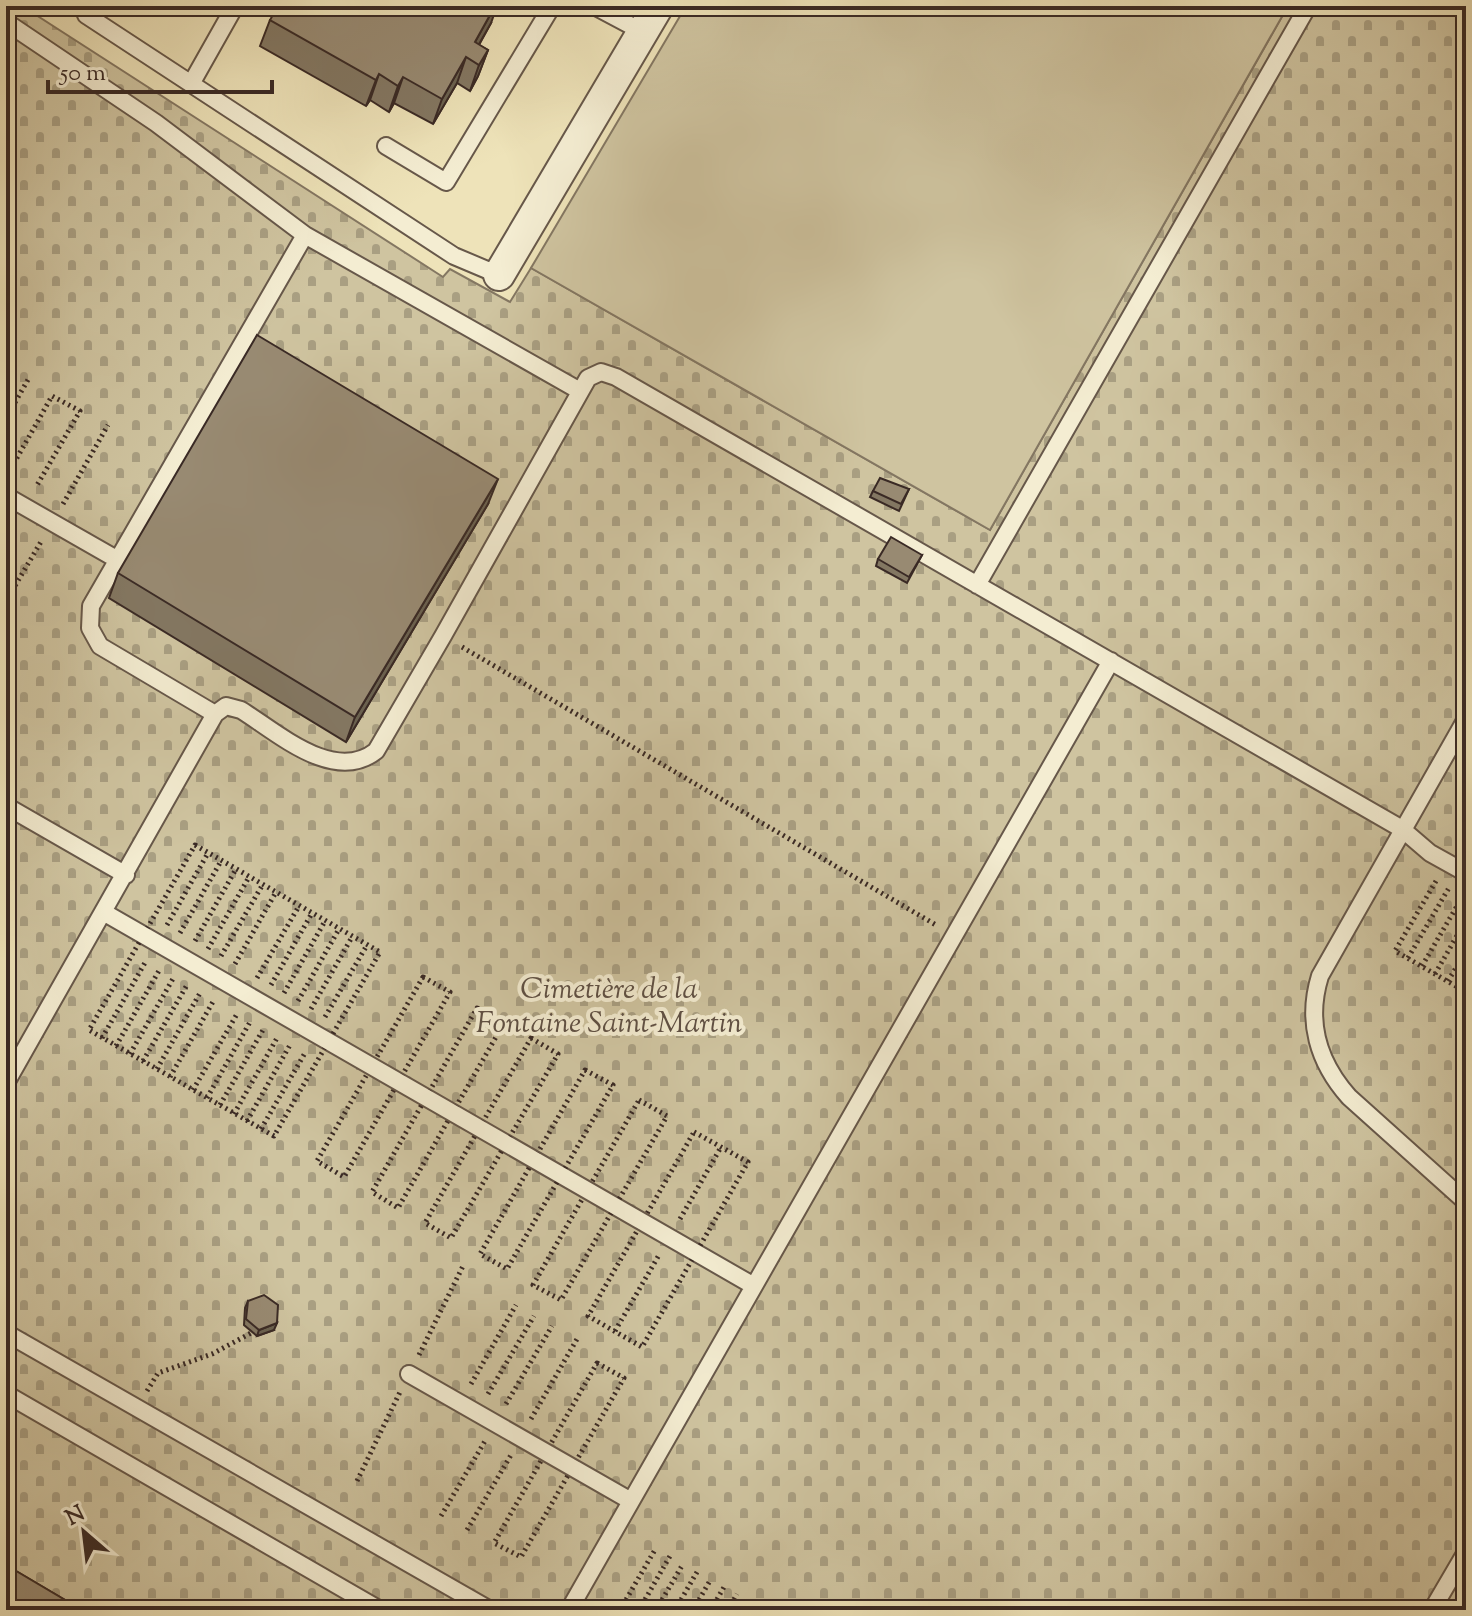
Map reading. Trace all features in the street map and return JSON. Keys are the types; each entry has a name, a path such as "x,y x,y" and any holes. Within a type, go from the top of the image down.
{"street":[{"path":"499,275 658,6"}],"lane":[{"path":"90,6 86,15 454,256 499,275"},
{"path":"191,84 235,6"},
{"path":"386,146 446,182 552,6"},
{"path":"594,6 643,32"},
{"path":"977,585 1308,6"},
{"path":"6,22 156,123 305,235 580,391"},
{"path":"215,714 100,646 94,638 89,617 91,606 305,235"},
{"path":"7,1078 105,913 215,714 226,706 234,707 317,757 344,764 369,757 382,744 580,391 593,374 609,373 616,377 1402,829 1430,853 1457,868"},
{"path":"7,497 118,560"},
{"path":"569,1610 1111,661"},
{"path":"1466,719 1320,976 1314,995 1316,1036 1322,1060 1333,1079 1466,1202"},
{"path":"6,806 126,875"},
{"path":"105,913 754,1286"},
{"path":"6,1333 490,1610"},
{"path":"409,1374 631,1501"},
{"path":"6,1394 380,1610"},
{"path":"1432,1610 1466,1552"}],"path":[{"path":"6,418 29,378"},
{"path":"6,539 80,411 52,396 9,472 20,479 7,497"},
{"path":"443,636 954,936"},
{"path":"1408,958 1457,868 1466,828"},
{"path":"1457,868 1395,951 1464,991 1466,983"},
{"path":"1422,966 1466,890"},
{"path":"1435,974 1466,920"},
{"path":"1448,981 1466,951"},
{"path":"460,1403 516,1305"},
{"path":"478,1412 534,1316"},
{"path":"158,1373 212,1354 251,1333"},
{"path":"620,1610 656,1548"},
{"path":"639,1610 670,1556"},
{"path":"656,1610 683,1564"},
{"path":"675,1610 697,1572"},
{"path":"693,1610 711,1579"},
{"path":"711,1610 724,1587"},
{"path":"728,1610 737,1594"}],"green space":[{"name":"Cimetière de la Fontaine Saint-Martin","path":"6,6 22,6 443,277 450,269 510,302 531,268 990,530 1288,6 1466,6 1466,1610 43,1610 6,1588"},
{"path":"686,6 1288,6 990,530 531,268"}],"building":[{"path":"278,6 495,6 475,42 488,50 479,65 466,57 442,99 403,77 398,86 379,74 376,80 270,20"},
{"path":"257,335 498,479 355,717 118,573"},
{"path":"880,478 909,489 901,504 873,491"},
{"path":"891,537 922,555 909,577 878,559"},
{"path":"264,1295 278,1305 277,1323 259,1330 246,1319 248,1301"},
{"path":"6,1565 82,1610 21,1610 6,1601"}]}
